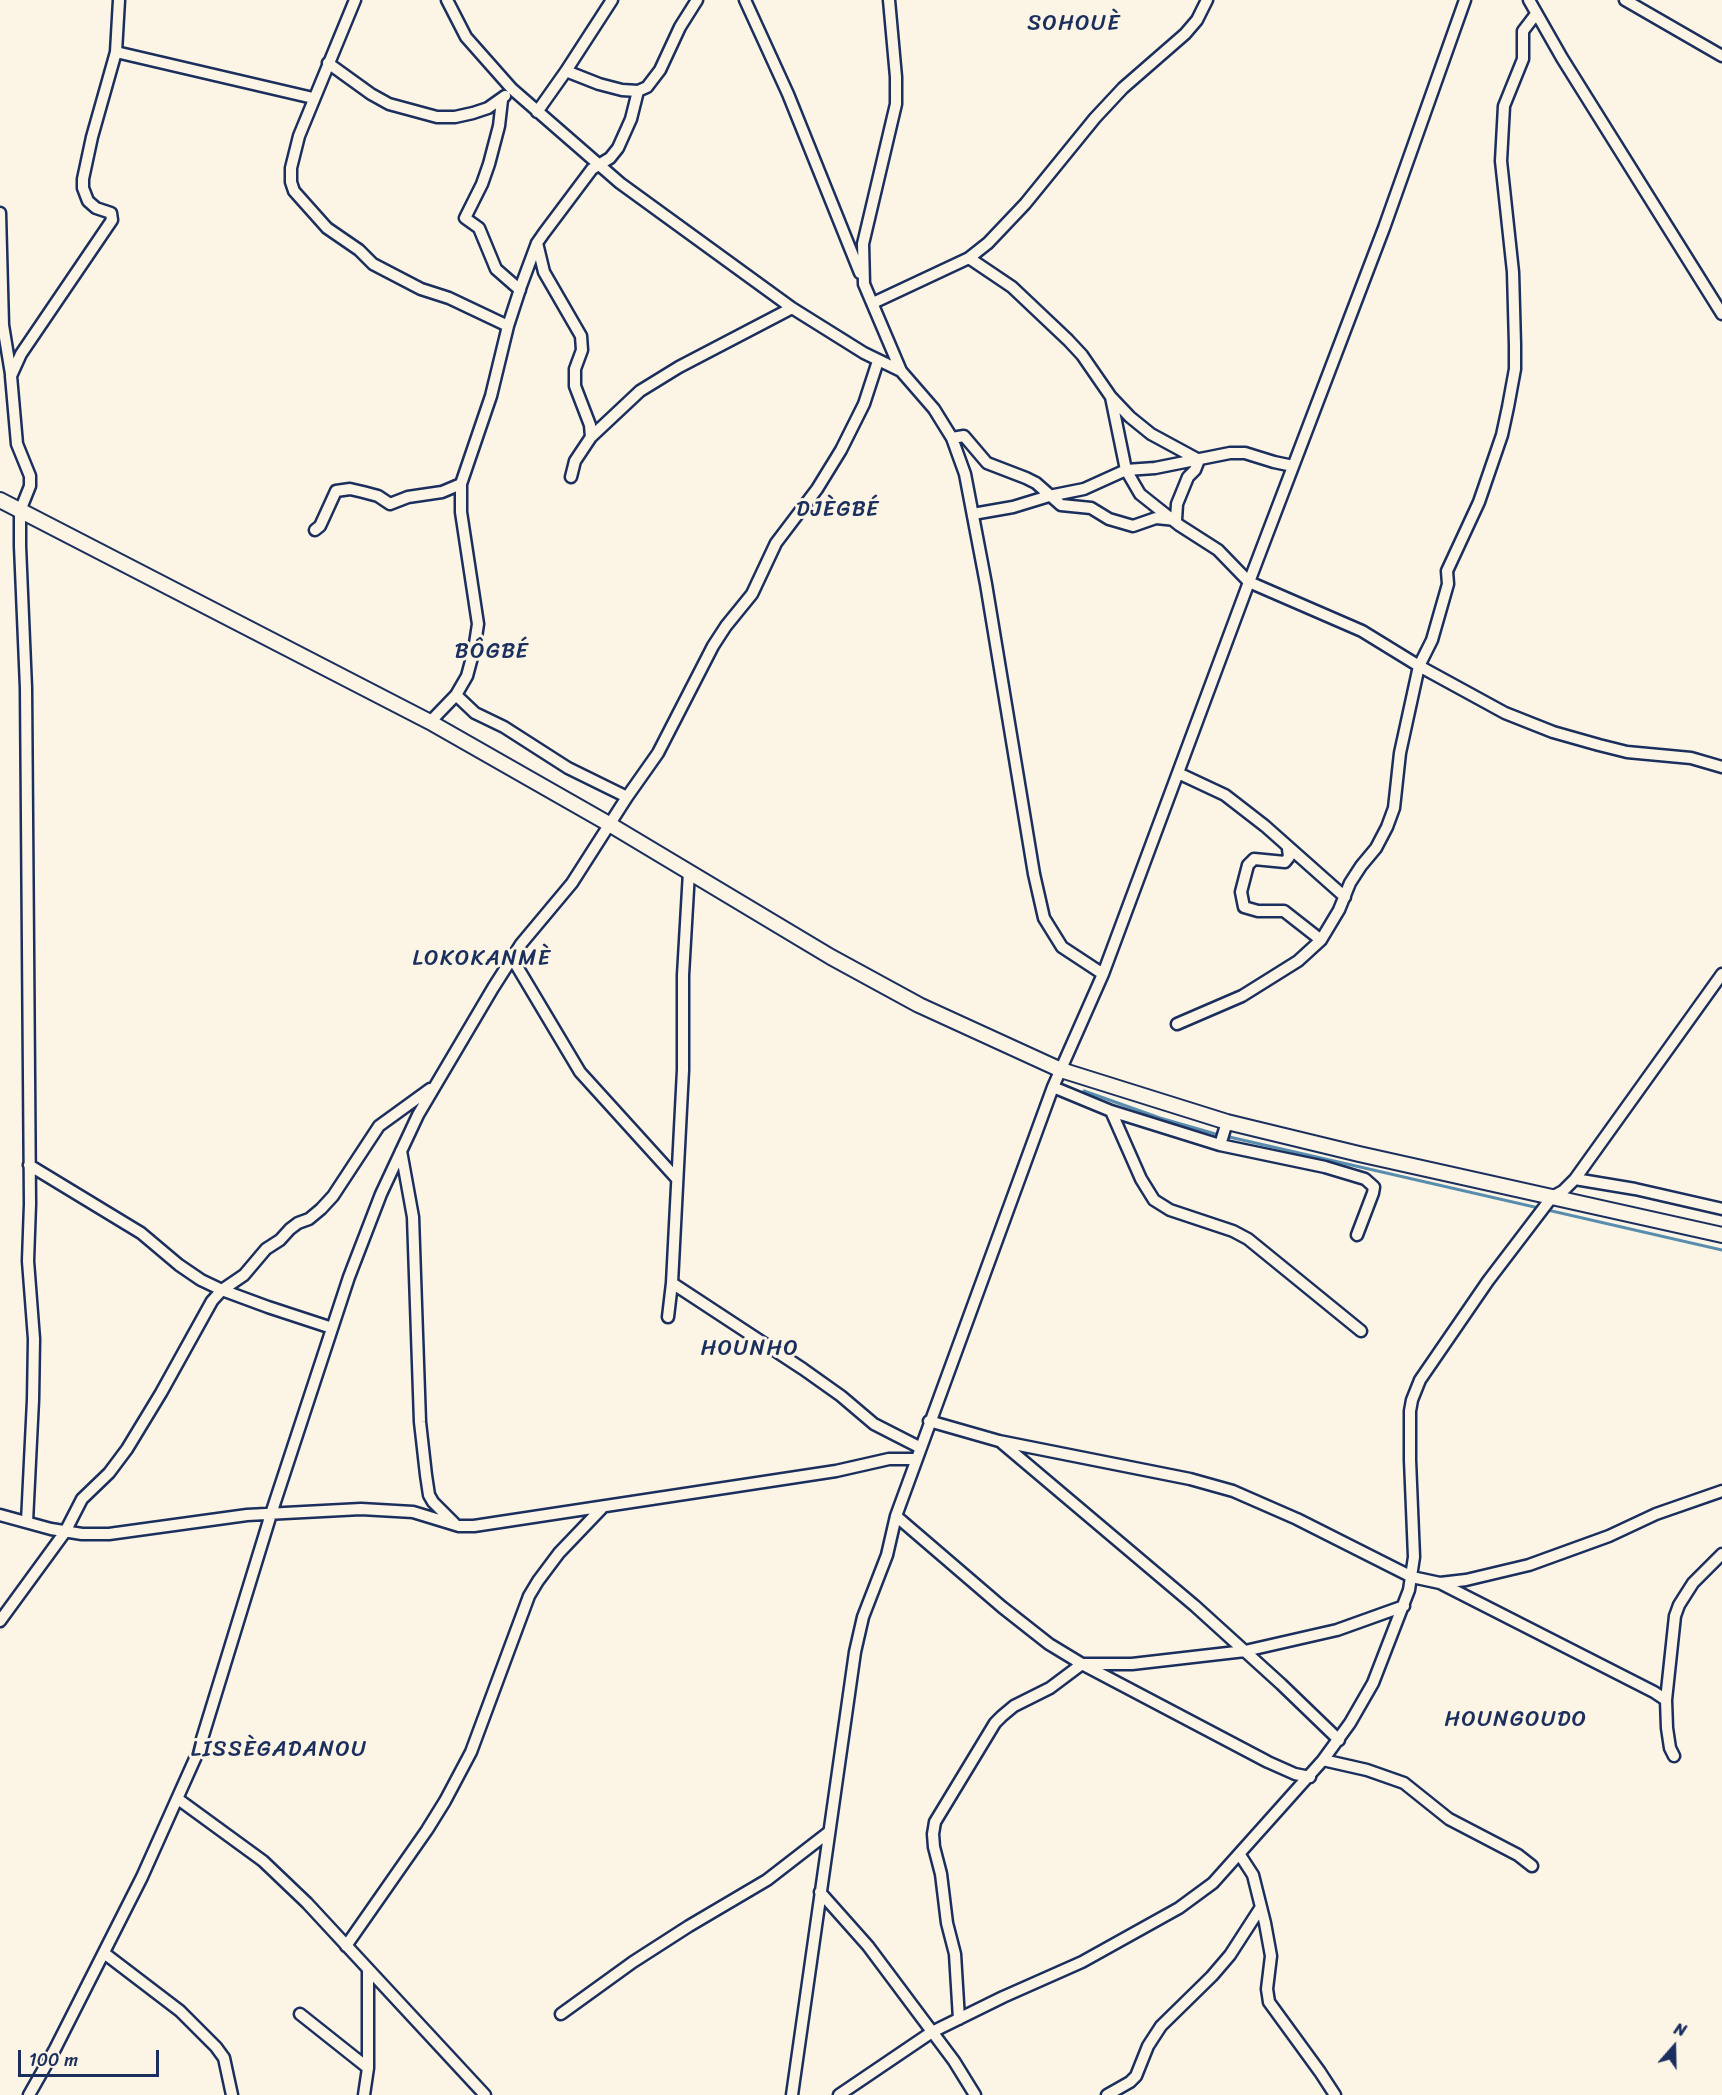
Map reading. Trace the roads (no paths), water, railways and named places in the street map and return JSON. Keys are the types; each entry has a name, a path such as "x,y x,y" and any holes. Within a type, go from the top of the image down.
{"main road":[{"path":"0,500 430,722 609,824 850,968 919,1005 1061,1070 1223,1135 1359,1154 1722,1235"}],"street":[{"path":"11,376 14,365 21,354 112,220 111,213 96,208 88,201 83,188 83,179 92,137 116,52 119,0"},
{"path":"355,0 299,136 291,168 291,182 294,191 327,228 359,250 373,264 421,289 449,298 508,326"},
{"path":"447,0 465,37 512,89 598,164 635,194 792,308 878,361 901,371"},
{"path":"537,112 612,0"},
{"path":"566,71 599,84 638,92 654,79 680,27 697,0"},
{"path":"745,0 788,94 901,371 934,409 952,438 965,474 973,514 1034,874 1044,918 1062,947 1103,974"},
{"path":"864,284 862,244 896,104 896,77 889,0"},
{"path":"873,303 969,258 988,243 1025,204 1095,118 1123,88 1185,34 1197,20 1207,0"},
{"path":"792,2095 855,1652 863,1617 887,1555 896,1516 919,1447 1053,1087 1103,974 1384,228 1465,0"},
{"path":"1528,0 1722,314"},
{"path":"1625,0 1722,56"},
{"path":"1177,1024 1242,996 1298,961 1321,940 1361,866 1376,848 1394,808 1400,753 1419,666 1431,640 1448,584 1447,571 1479,502 1502,435 1515,369 1513,272 1501,161 1504,106 1523,59 1522,31 1536,14"},
{"path":"116,52 314,98"},
{"path":"328,63 389,104 437,117 455,117 488,108 512,89"},
{"path":"430,722 456,695 467,676 474,650 478,624 461,512 461,484 491,396 508,326 537,243 587,175 598,164 610,158 621,143 631,119 638,92"},
{"path":"502,99 499,126 489,164 465,218 479,228 496,269 520,290"},
{"path":"0,213 3,344 11,376 17,444 30,476 30,486 20,511 26,688 30,1165 28,1261 33,1331 33,1400 27,1522"},
{"path":"537,243 544,272 581,336 582,350 575,369 575,387 590,425 591,437"},
{"path":"969,258 1012,287 1068,340 1082,355 1111,397 1130,417 1151,434 1200,460"},
{"path":"571,477 575,461 591,437 640,391 679,367 792,308"},
{"path":"28,2095 55,2049 104,1953 198,1752 271,1514 349,1277 381,1194 401,1151 433,1087 512,958 572,883 658,753 713,646 752,594 772,549 817,489 841,450 864,404 878,361"},
{"path":"1111,397 1126,470 1140,494 1170,519 1218,550 1249,582 1362,631 1419,666 1505,713 1553,732 1627,752 1691,758 1722,767"},
{"path":"952,438 964,436 987,463 1035,483 1061,505 1091,508 1109,519 1133,526 1156,518 1176,520 1177,504 1188,477 1200,460"},
{"path":"973,514 1013,507 1048,496 1084,489 1126,470 1155,468 1230,453 1245,453 1293,466"},
{"path":"315,530 320,526 336,491 350,489 363,492 378,496 390,504 408,497 442,492 461,484"},
{"path":"1084,489 1091,508"},
{"path":"456,695 475,713 504,727 568,768 627,797"},
{"path":"1178,772 1225,795 1265,826 1288,849 1345,897"},
{"path":"1288,849 1289,857 1285,862 1254,859 1248,865 1241,892 1244,907 1258,911 1284,910 1321,940"},
{"path":"668,1317 672,1283 683,1070 683,975 689,872"},
{"path":"512,958 580,1072 677,1179"},
{"path":"839,2095 932,2032 1082,1962 1179,1908 1213,1883 1310,1777 1339,1740 1373,1683 1404,1606 1412,1577 1414,1557 1410,1430 1412,1400 1420,1380 1488,1281 1552,1197 1563,1191 1575,1179 1722,974"},
{"path":"0,1621 65,1532 82,1499 109,1473 127,1449 212,1300 244,1275 266,1249 280,1240 298,1222 309,1219 321,1209 333,1196 379,1126 433,1087"},
{"path":"1053,1087 1111,1111 1223,1135 1365,1179 1374,1187 1357,1235"},
{"path":"1111,1111 1140,1179 1154,1200 1170,1209 1233,1231 1248,1239 1360,1331"},
{"path":"401,1151 413,1217 420,1422 429,1495 438,1508 459,1526"},
{"path":"30,1165 141,1233 201,1280 268,1307 332,1328"},
{"path":"1575,1179 1635,1189 1722,1209"},
{"path":"672,1283 841,1396 874,1424 919,1447"},
{"path":"929,1421 999,1441 1190,1479 1233,1491 1297,1519 1412,1577 1440,1583 1666,1700"},
{"path":"999,1441 1196,1605 1339,1740"},
{"path":"0,1515 65,1532 109,1534 196,1521 361,1509 405,1511 459,1526 474,1526 836,1471 889,1459 915,1459"},
{"path":"1440,1583 1466,1580 1529,1565 1609,1536 1656,1514 1722,1491"},
{"path":"346,1946 446,1801 471,1752 529,1596 559,1553 603,1508"},
{"path":"896,1516 1049,1644 1082,1664 1268,1762 1295,1774 1310,1777"},
{"path":"1674,1756 1670,1748 1667,1728 1666,1700 1672,1634 1678,1605 1692,1583 1722,1554"},
{"path":"959,2019 955,1954 947,1923 941,1874 934,1847 935,1822 1002,1716 1014,1706 1050,1688 1082,1664 1132,1664 1245,1651 1337,1630 1404,1606"},
{"path":"1323,1760 1367,1770 1404,1783 1449,1819 1518,1856 1532,1866"},
{"path":"178,1799 263,1861 307,1903 484,2095"},
{"path":"561,2014 679,1932 767,1880 829,1832"},
{"path":"1240,1855 1253,1875 1261,1907 1270,1956 1267,1989 1269,2002 1335,2095"},
{"path":"820,1892 868,1946 954,2061 975,2095"},
{"path":"1107,2095 1136,2076 1148,2046 1161,2026 1230,1955 1261,1907"},
{"path":"104,1953 180,2011 216,2047 224,2058 232,2095"},
{"path":"364,2095 368,2068 368,1969"},
{"path":"300,2014 368,2068"}],"waterway":[{"path":"1084,1091 1160,1118 1219,1135"},
{"path":"1225,1136 1722,1250"}],"district":[{"name":"SOHOUÈ","path":"1074,24"},
{"name":"DJÈGBÉ","path":"838,510"},
{"name":"BÔGBÉ","path":"492,652"},
{"name":"LOKOKANMÈ","path":"482,959"},
{"name":"HOUNHO","path":"750,1349"},
{"name":"HOUNGOUDO","path":"1516,1720"},
{"name":"LISSÈGADANOU","path":"279,1750"}]}
